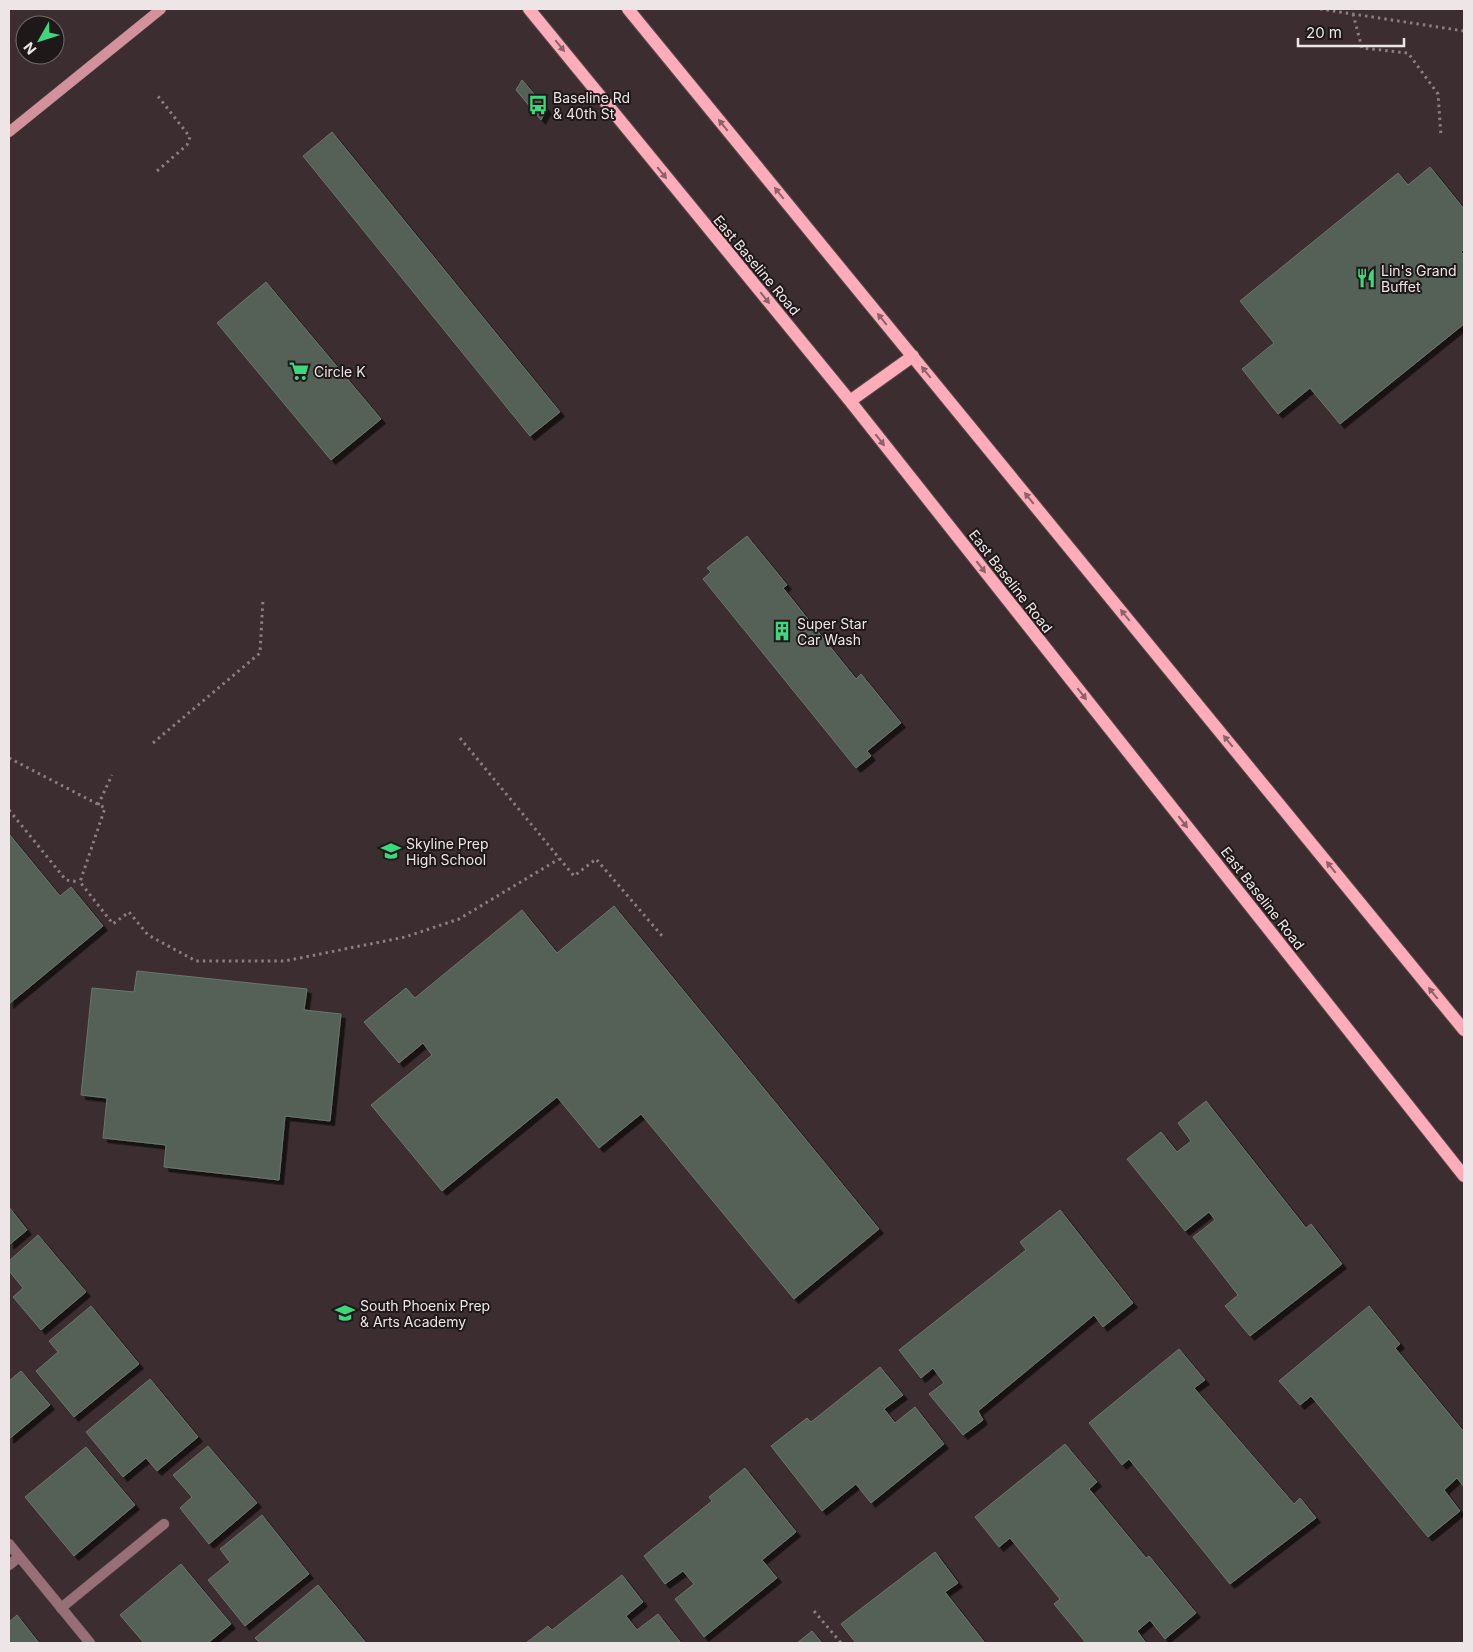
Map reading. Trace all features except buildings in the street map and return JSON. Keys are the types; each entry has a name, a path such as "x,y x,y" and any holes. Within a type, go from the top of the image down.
{"main road":[{"path":"9,132 161,9"},
{"name":"East Baseline Road","path":"529,9 850,402 1464,1176"},
{"path":"628,9 1464,1030"},
{"path":"850,402 913,356"}],"street":[{"path":"61,1608 164,1524"},
{"path":"9,1544 90,1643"},
{"path":"9,1565 19,1557"}],"path":[{"path":"1320,9 1464,31"},
{"path":"1353,14 1362,48 1408,53 1438,94 1441,136"},
{"path":"156,171 188,145 190,137 157,95"},
{"path":"153,743 260,653 263,599"},
{"path":"460,738 574,876 596,859 663,936"},
{"path":"9,758 105,808 80,882"},
{"path":"98,804 112,775"},
{"path":"9,810 66,880 80,882 113,924 129,912 148,935 196,961 285,961 405,937 459,919 559,859"},
{"path":"814,1611 841,1643"}],"place":[{"name":"Baseline Rd & 40th St","path":"538,105"},
{"name":"Lin's Grand Buffet","path":"1366,278"},
{"name":"Circle K","path":"299,371"},
{"name":"Super Star Car Wash","path":"782,631"},
{"name":"Skyline Prep High School","path":"391,851"},
{"name":"South Phoenix Prep & Arts Academy","path":"345,1313"}]}
